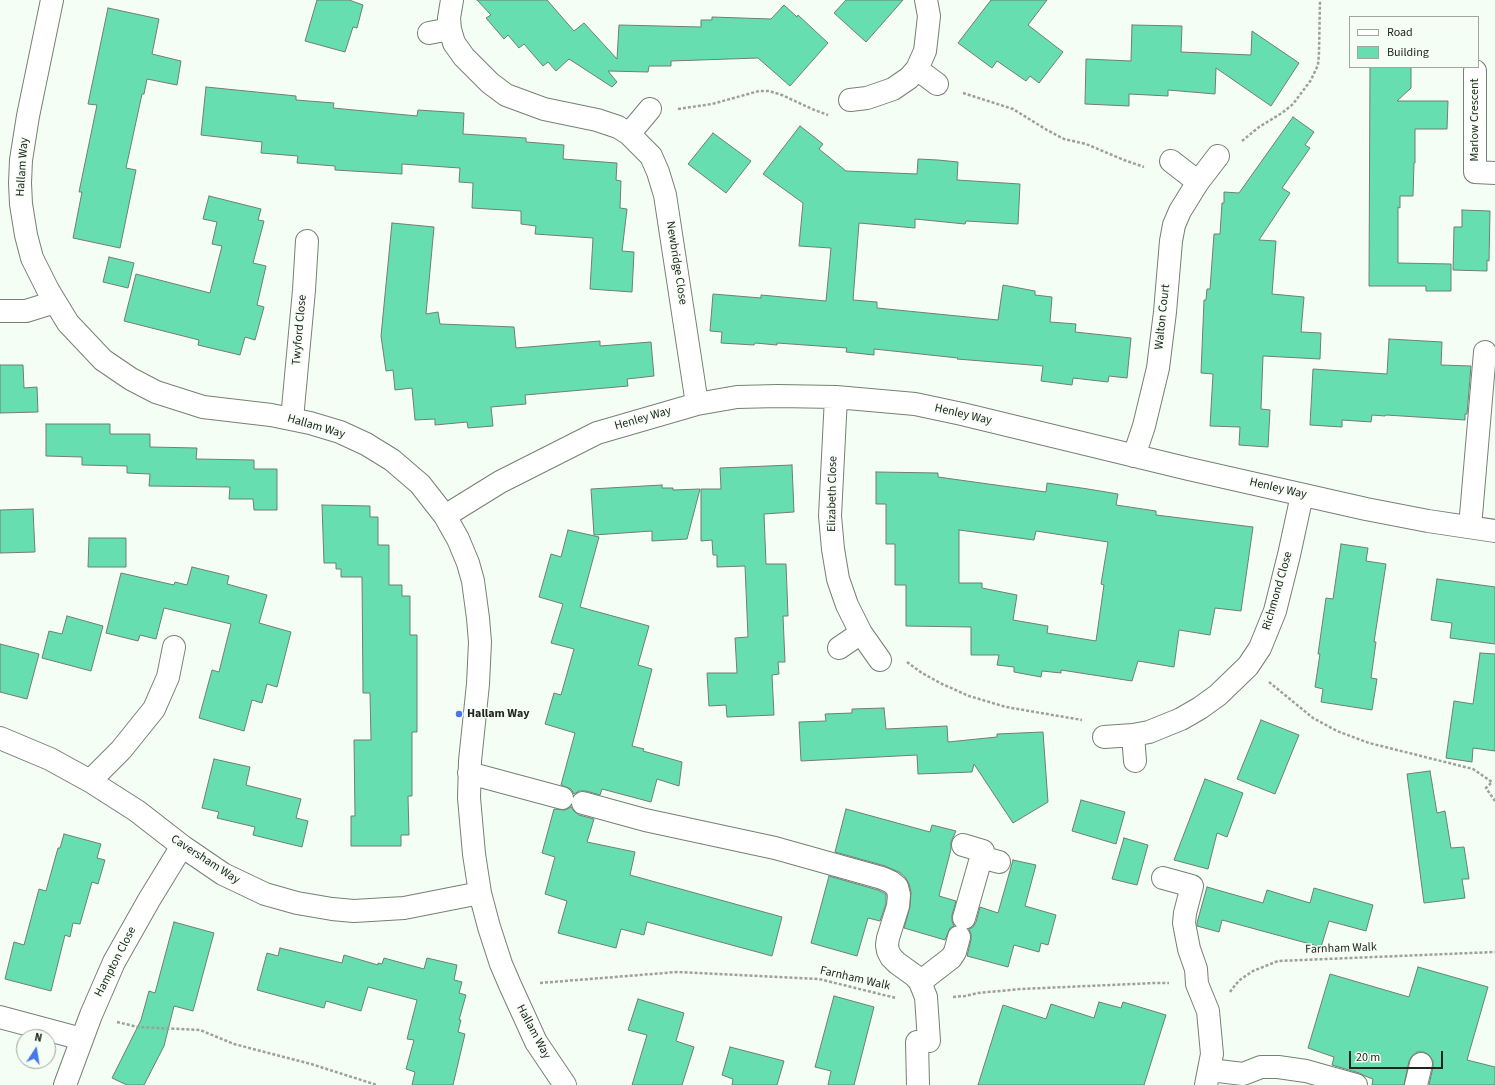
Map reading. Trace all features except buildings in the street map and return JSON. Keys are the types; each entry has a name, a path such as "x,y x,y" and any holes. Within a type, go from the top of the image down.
{"street":[{"name":"Hallam Way","path":"52,0 28,116 21,160 21,204 30,250 48,290 68,323 103,360 131,379 156,392 203,407 292,419 340,432 366,444 392,460 420,484 445,516 458,539 468,563 473,581 480,642 469,798 474,854 480,893 501,964 510,985 536,1042 565,1085"},
{"name":"Newbridge Close","path":"452,0 449,18 439,31 454,43 464,57 490,82 506,94 544,109 597,120 618,128 629,134 651,156 665,195 697,404"},
{"path":"850,100 866,98 892,89 909,78 917,69 925,51 929,16 926,0"},
{"path":"917,69 937,84"},
{"name":"Marlow Crescent","path":"1475,72 1485,172"},
{"path":"629,134 650,109"},
{"name":"Walton Court","path":"1134,456 1144,426 1158,368 1165,312 1171,241 1174,225 1180,211 1198,182 1218,156"},
{"path":"1171,161 1198,182"},
{"name":"Twyford Close","path":"292,419 307,241"},
{"path":"0,311 26,311 55,302"},
{"path":"1470,527 1485,352"},
{"name":"Henley Way","path":"445,516 500,482 596,433 697,404 737,397 836,397 915,404 1302,495 1399,516 1495,531"},
{"name":"Elizabeth Close","path":"836,397 830,516 838,580 847,605 861,633 880,660"},
{"name":"Richmond Close","path":"1104,737 1133,735 1149,732 1181,719 1218,695 1248,666 1260,648 1275,611 1302,495"},
{"path":"839,648 861,633"},
{"path":"90,781 121,750 154,709 168,677 174,647"},
{"path":"1133,735 1135,761"},
{"name":"Caversham Way","path":"0,738 50,759 90,781 137,811 182,846 223,874 265,894 297,904 354,911 404,908 480,893"},
{"path":"470,773 562,798"},
{"path":"583,803 645,820 775,848 882,878 891,882 897,887 899,895 898,906 887,945 891,957 915,976 923,990 929,1041 917,1042 918,1085"},
{"path":"923,990 955,952 962,928 990,860 983,850 963,845"},
{"name":"Hampton Close","path":"65,1085 91,1015 114,962 182,846"},
{"path":"1163,878 1192,886 1184,913 1184,923 1189,949 1196,969 1197,984 1208,1011 1212,1054 1208,1077 1243,1074 1261,1067 1278,1067 1306,1071 1356,1085"},
{"path":"0,1017 82,1039"},
{"path":"1416,1085 1421,1064"}],"path":[{"path":"1218,156 1232,141 1238,146 1245,138 1259,127 1293,104 1312,80 1318,65 1320,0"},
{"path":"937,84 951,94 956,89 971,96 1009,107 1055,135 1064,139 1086,144 1135,164 1146,167 1158,152 1171,161"},
{"path":"650,109 657,100 672,111 684,107 712,104 759,91 769,91 782,95 812,109 836,117 837,99 850,100"},
{"path":"880,660 891,674 906,661 922,673 942,684 970,696 1006,707 1083,720 1084,737 1104,737"},
{"path":"1248,666 1313,718 1337,731 1368,743 1473,769 1492,782 1486,788 1495,801"},
{"name":"Farnham Walk","path":"1208,1011 1218,1011 1241,979 1253,971 1278,961 1495,952"},
{"name":"Farnham Walk","path":"510,985 676,972 819,979 897,998 923,990 965,996 978,993 1021,989 1155,982 1197,984"},
{"path":"91,1015 138,1027 200,1030 234,1044 311,1064 377,1085"}],"place":[{"name":"Hallam Way","path":"459,714"}]}
